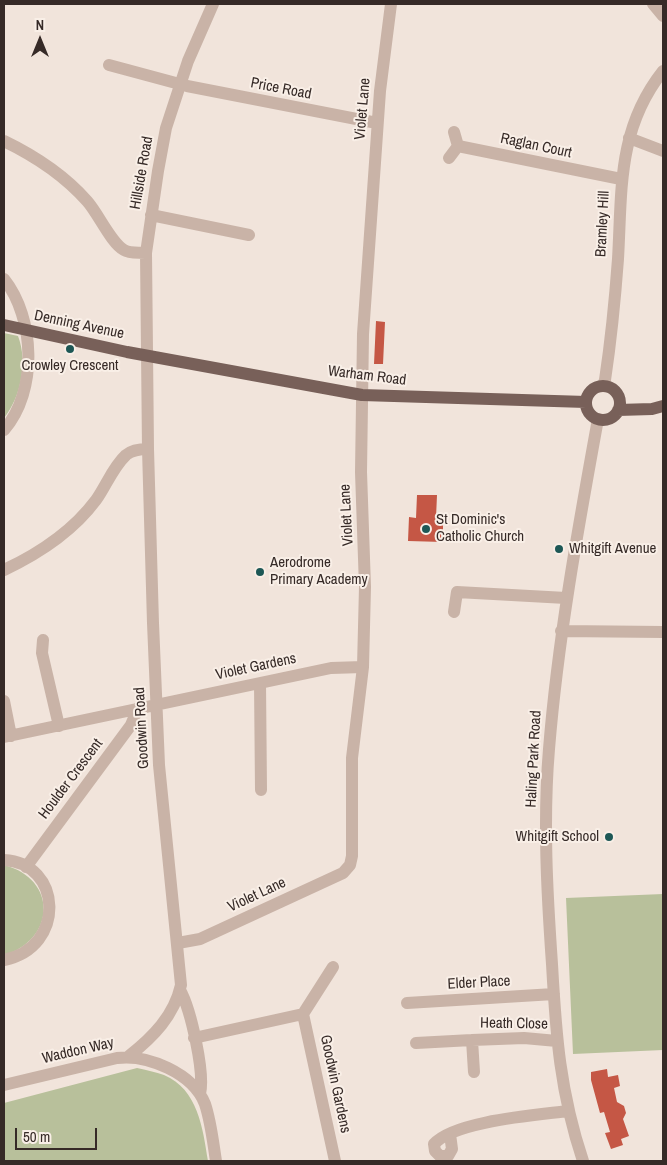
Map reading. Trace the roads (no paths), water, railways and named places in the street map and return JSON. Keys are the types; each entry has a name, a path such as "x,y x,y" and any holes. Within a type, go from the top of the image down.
{"main road":[{"name":"Denning Avenue","path":"4,325 147,356"},
{"name":"Warham Road","path":"147,356 362,395 586,402"},
{"path":"603,386 616,392 619,399 618,410 606,420 591,416 586,402 593,389 603,386"},
{"path":"618,410 652,409 663,406"}],"street":[{"name":"Hillside Road","path":"147,356 146,253 163,144 180,84 213,4"},
{"name":"Violet Lane","path":"178,943 200,939 337,876 350,865 353,846 352,758 363,667 365,587 361,472 363,334 377,123 390,4"},
{"path":"654,4 663,16"},
{"name":"Price Road","path":"109,65 180,84 377,123"},
{"name":"Bramley Hill","path":"603,386 606,380 615,294 621,179 629,138 646,97 663,71"},
{"path":"449,158 458,146 454,132"},
{"path":"629,138 663,151"},
{"path":"4,141 37,158 67,181 88,202 124,251 146,253"},
{"name":"Raglan Court","path":"458,146 621,179"},
{"path":"151,215 249,235"},
{"path":"4,279 19,304 25,330 28,364 26,381 14,414 4,430"},
{"name":"Goodwin Road","path":"147,356 148,449 160,774 178,943 181,978 180,990 187,1003 194,1038 202,1086 200,1094"},
{"name":"Haling Park Road","path":"583,1161 568,1111 557,1041 546,808 549,748 566,598 598,419"},
{"path":"4,570 40,550 67,530 91,506 124,457 132,451 148,449"},
{"path":"454,612 458,592 566,598"},
{"path":"562,631 663,632"},
{"path":"43,640 42,653 58,726"},
{"name":"Violet Gardens","path":"7,737 331,668 363,667"},
{"path":"260,682 261,790"},
{"path":"4,701 7,737"},
{"name":"Houlder Crescent","path":"26,867 132,725 138,708"},
{"path":"4,860 26,867 39,878 47,891 50,907 48,923 42,938 31,950 17,957 4,960"},
{"path":"194,1038 303,1014 333,967"},
{"path":"129,1056 163,1024 180,990"},
{"name":"Elder Place","path":"407,1003 554,994"},
{"name":"Goodwin Gardens","path":"303,1014 335,1161"},
{"name":"Heath Close","path":"416,1043 524,1038 557,1041"},
{"name":"Heath Close","path":"472,1040 474,1072"},
{"name":"Waddon Way","path":"4,1085 129,1056 151,1060 167,1067 200,1094"},
{"path":"200,1094 208,1116 216,1161"},
{"path":"450,1134 495,1120 568,1111"}],"place":[{"name":"Crowley Crescent","path":"70,349"},
{"name":"St Dominic's Catholic Church","path":"426,529"},
{"name":"Whitgift Avenue","path":"559,549"},
{"name":"Aerodrome Primary Academy","path":"260,572"},
{"name":"Whitgift School","path":"609,837"}]}
